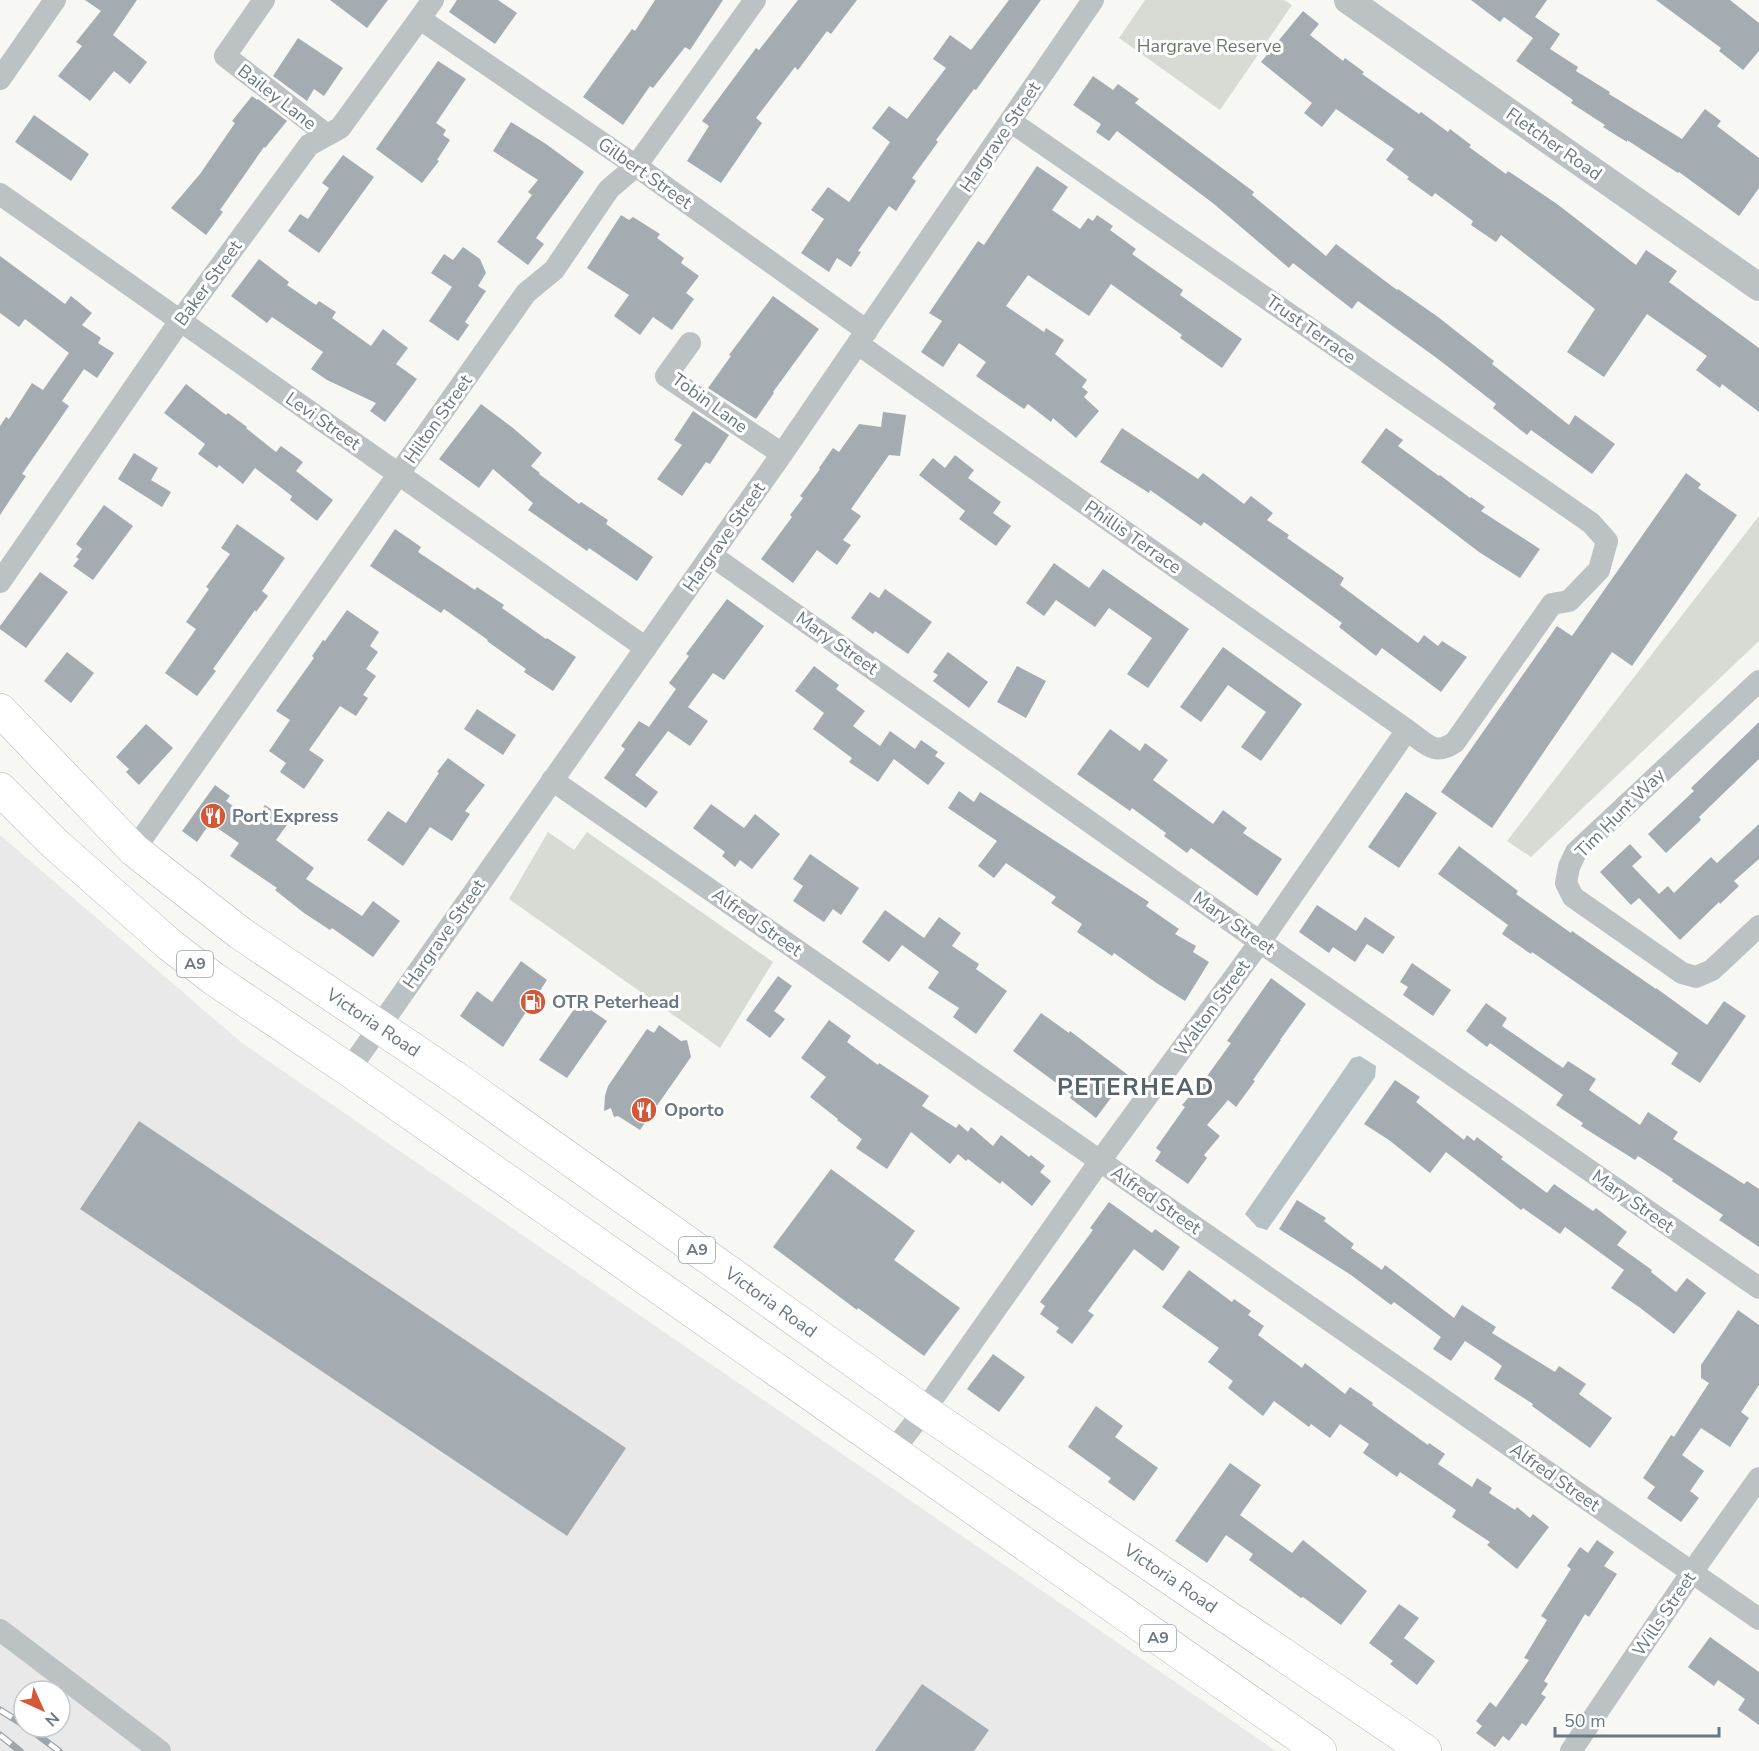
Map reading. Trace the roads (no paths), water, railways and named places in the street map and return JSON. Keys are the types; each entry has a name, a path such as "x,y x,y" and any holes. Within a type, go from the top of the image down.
{"highway":[{"name":"Victoria Road","path":"0,710 134,850 240,933 460,1081 924,1411 1425,1751"},
{"name":"A9","path":"0,789 54,843 170,945 214,979 349,1070 1320,1751"},
{"path":"214,979 240,933"}],"street":[{"path":"3,68 55,0"},
{"name":"Bailey Lane","path":"264,0 225,56 327,135"},
{"name":"Baker Street","path":"0,582 180,321 309,145 340,128 433,0"},
{"name":"Hilton Street","path":"134,850 526,293 554,270 609,189 636,166 755,0"},
{"name":"Hargrave Street","path":"349,1070 782,454 1094,0"},
{"name":"Fletcher Road","path":"1348,0 1755,276"},
{"name":"Gilbert Street","path":"420,19 636,166 862,337"},
{"name":"Trust Terrace","path":"1010,121 1591,523 1607,542 1599,570 1569,601 1552,604 1455,742 1445,749 1434,749 1407,730"},
{"name":"Levi Street","path":"0,194 646,648"},
{"name":"Phillis Terrace","path":"862,337 1407,730"},
{"name":"Tobin Lane","path":"690,343 666,376 782,454"},
{"name":"Mary Street","path":"711,555 1260,942 1759,1288"},
{"name":"Tim Hunt Way","path":"1759,681 1576,852 1569,867 1566,883 1573,897 1682,973 1696,977 1712,970 1759,926"},
{"name":"Walton Street","path":"892,1452 924,1411 1100,1161 1260,942 1407,730"},
{"name":"Alfred Street","path":"552,780 1759,1619"},
{"name":"Wills Street","path":"1571,1751 1692,1572 1759,1478"},
{"path":"0,1630 160,1751"}],"railway":[{"path":"0,1710 12,1718"},
{"path":"0,1735 20,1751"},
{"path":"43,1739 59,1751"}],"place":[{"name":"Port Express","path":"213,816"},
{"name":"OTR Peterhead","path":"533,1002"},
{"name":"Oporto","path":"644,1110"}],"district":[{"name":"PETERHEAD","path":"1136,1087"}],"park label":[{"name":"Hargrave Reserve","path":"1209,46"}]}
